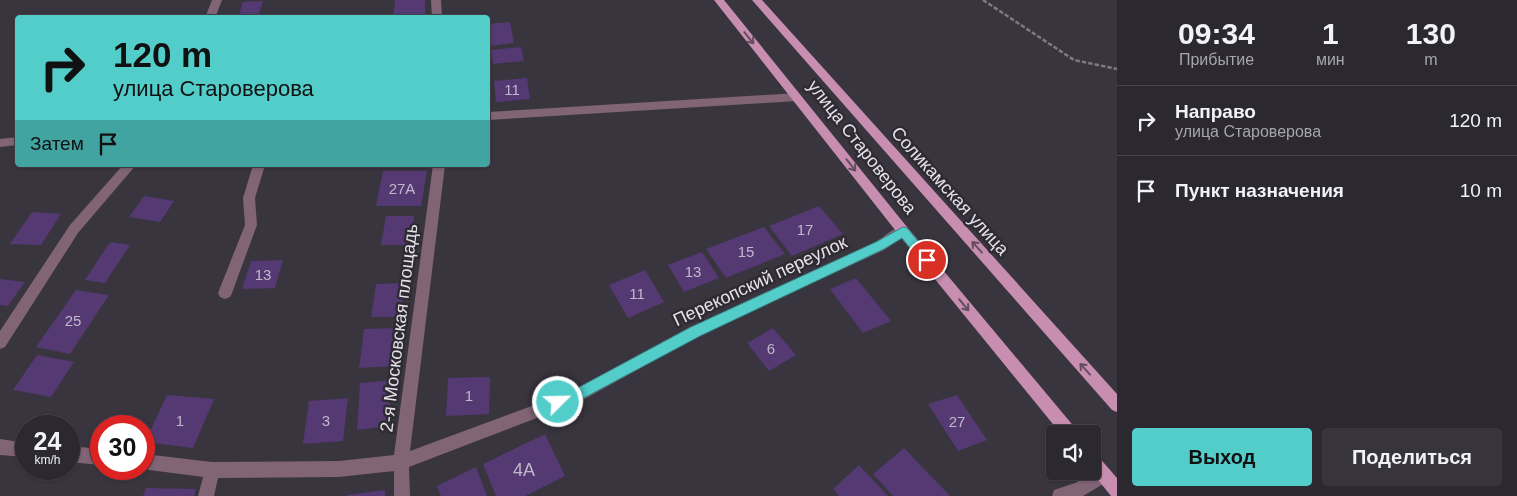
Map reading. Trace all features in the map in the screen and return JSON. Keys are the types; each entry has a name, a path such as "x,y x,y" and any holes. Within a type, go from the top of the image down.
{"main road":[{"name":"улица Староверова","path":"719,0 903,232 1064,425"},
{"name":"Соликамская улица","path":"757,0 1117,405"},
{"path":"1101,470 1117,490"}],"street":[{"path":"211,15 217,0"},
{"path":"436,0 437,15"},
{"path":"490,116 797,97"},
{"path":"0,143 15,141"},
{"path":"0,343 74,229 128,167"},
{"path":"225,292 251,225 249,198 258,167"},
{"name":"2-я Московская площадь","path":"402,496 401,462 439,167"},
{"name":"Перекопский переулок","path":"155,463 212,470 339,469 401,462 576,396 695,332 880,246 903,232"},
{"path":"0,447 15,449"},
{"path":"206,496 212,470"},
{"path":"1060,496 1078,490 1105,475"}],"path":[{"path":"983,0 1074,60 1117,69"}],"building":[{"path":"395,0 425,0 425,15 393,15"},
{"path":"263,1 259,15 239,15 243,2"},
{"path":"510,22 514,43 490,46 490,24"},
{"path":"521,47 524,61 493,64 491,50"},
{"path":"527,78 530,99 496,102 494,81"},
{"path":"383,171 427,171 421,206 376,206"},
{"path":"144,196 174,201 160,222 129,217"},
{"path":"819,206 843,234 792,256 769,226"},
{"path":"32,212 61,214 41,245 10,244"},
{"path":"386,216 414,216 410,245 381,245"},
{"path":"764,227 785,254 726,278 706,249"},
{"path":"110,242 130,245 105,283 85,280"},
{"path":"702,252 719,278 684,292 668,265"},
{"path":"283,260 275,288 242,289 251,261"},
{"path":"645,270 664,302 628,318 609,285"},
{"path":"856,278 891,321 863,333 830,289"},
{"path":"0,279 25,282 8,306 0,305"},
{"path":"405,283 400,317 371,317 376,284"},
{"path":"76,290 109,295 70,354 36,347"},
{"path":"399,328 395,366 359,368 364,329"},
{"path":"773,328 796,355 769,371 747,343"},
{"path":"37,355 74,362 51,397 13,390"},
{"path":"490,377 489,414 446,416 448,378"},
{"path":"391,380 389,426 357,430 360,383"},
{"path":"167,395 214,399 193,448 155,443 155,421"},
{"path":"957,395 987,440 958,451 928,404"},
{"path":"348,398 343,441 303,444 309,401"},
{"path":"545,434 565,476 525,496 496,496 483,464"},
{"path":"904,448 950,496 893,496 873,474"},
{"path":"859,465 888,496 839,496 833,489"},
{"path":"476,467 487,496 441,496 437,486"},
{"path":"146,488 196,489 194,496 143,496"},
{"path":"385,490 385,496 347,496 347,495"}],"route":[{"path":"558,402 576,396 695,332 846,260 880,246 903,232 927,260"}]}
